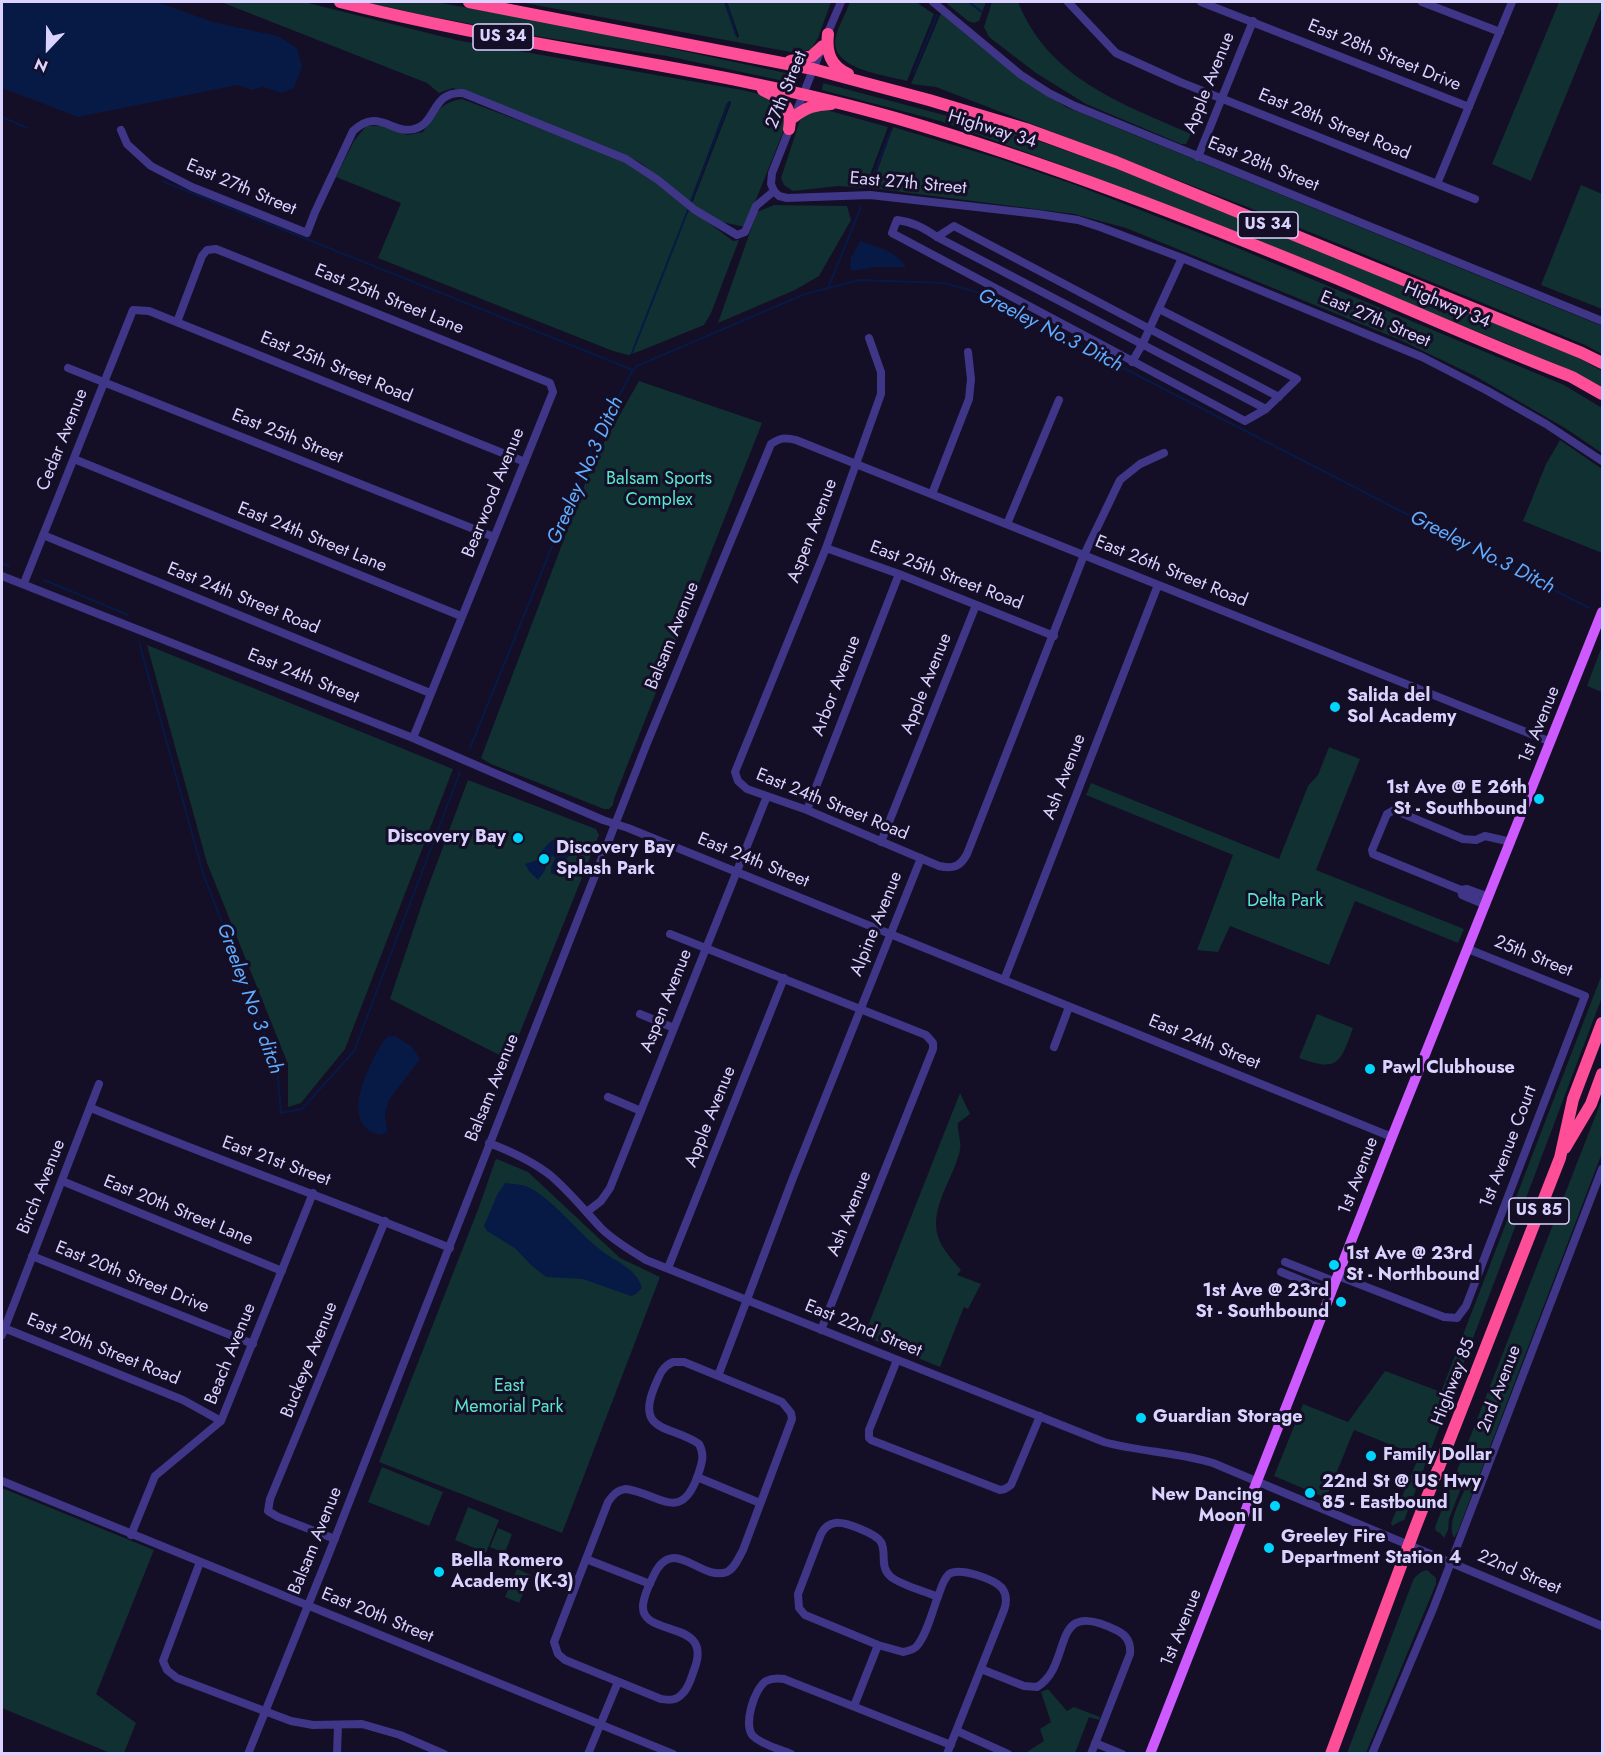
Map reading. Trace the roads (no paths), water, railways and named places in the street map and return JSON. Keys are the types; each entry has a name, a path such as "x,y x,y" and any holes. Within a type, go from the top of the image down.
{"highway":[{"name":"Highway 34","path":"340,2 466,30 803,94 899,119 1074,175 1336,279 1586,384 1602,394"},
{"name":"Highway 34","path":"469,2 813,69 1026,129 1116,162 1602,363"},
{"path":"778,62 801,60 812,56 825,40"},
{"path":"825,40 834,65 868,83"},
{"path":"745,82 773,94 785,104 791,123"},
{"path":"791,123 804,109 814,105 840,104"},
{"path":"1558,372 1602,400"},
{"name":"Highway 85","path":"1560,1158 1573,1099 1602,1023"},
{"name":"Highway 85","path":"1331,1754 1409,1545 1560,1158 1591,1104 1602,1074"}],"main road":[{"name":"1st Avenue","path":"1150,1754 1392,1137 1602,612"}],"street":[{"name":"27th Street","path":"774,191 771,184 772,173 841,2"},
{"name":"East 28th Street","path":"933,2 1014,70 1049,93 1075,106 1602,321"},
{"name":"East 28th Street Road","path":"1068,2 1116,52 1180,82 1475,199"},
{"name":"East 28th Street Drive","path":"1201,2 1469,107"},
{"path":"1422,2 1500,32"},
{"path":"1437,184 1512,2"},
{"name":"Apple Avenue","path":"1198,157 1253,21"},
{"name":"East 27th Street","path":"121,130 127,144 151,166 192,186 307,233 353,130 361,123 370,121 381,121 408,130 415,129 430,117 439,101 454,92 463,93 626,159 658,180 695,210 737,235 746,232 756,206 774,191 779,196 787,198 870,195 1078,220 1182,258 1422,357 1546,424 1602,461"},
{"path":"1159,309 1297,379 1266,409 1245,421 892,233 897,220 922,227 937,237 1266,409"},
{"path":"937,237 954,226 1279,397"},
{"name":"East 25th Street Lane","path":"177,322 202,256 207,250 216,249 550,383"},
{"path":"1132,362 1182,258"},
{"name":"East 25th Street Road","path":"134,310 149,311 525,462"},
{"name":"Cedar Avenue","path":"24,583 134,310"},
{"name":"Aspen Avenue","path":"736,777 738,763 826,548 881,394 881,372 869,338"},
{"path":"932,495 969,399 971,379 968,352"},
{"name":"East 25th Street","path":"68,368 494,537"},
{"name":"Bearwood Avenue","path":"461,616 553,392 550,383"},
{"path":"1007,524 1059,400"},
{"name":"East 26th Street Road","path":"778,439 796,440 1551,742"},
{"name":"Balsam Avenue","path":"248,1754 450,1248 489,1143 765,455 771,444 778,439"},
{"name":"Alpine Avenue","path":"718,1376 793,1178 921,858 949,868 956,867 963,861 1054,636 1084,555 1120,480 1140,464 1164,453"},
{"name":"East 24th Street Lane","path":"74,459 461,616"},
{"name":"East 24th Street Road","path":"43,535 430,693"},
{"name":"East 25th Street Road","path":"826,548 899,574 1054,636"},
{"name":"Arbor Avenue","path":"807,810 899,574"},
{"name":"East 24th Street","path":"2,576 413,738 616,825 738,872 1392,1137"},
{"name":"Ash Avenue","path":"1004,980 1158,585"},
{"name":"Apple Avenue","path":"881,842 976,605"},
{"path":"413,738 461,616"},
{"name":"East 24th Street Road","path":"736,777 741,785 921,858"},
{"name":"Aspen Avenue","path":"588,1211 601,1201 610,1188 767,796"},
{"path":"1487,901 1462,895 1461,890 1373,854 1372,850 1387,814 1394,810 1463,839 1476,840 1485,836 1510,842"},
{"path":"670,933 861,1009"},
{"name":"25th Street","path":"1468,949 1585,996"},
{"name":"Apple Avenue","path":"668,1268 784,978"},
{"name":"1st Avenue Court","path":"1336,1284 1444,1317 1457,1318 1464,1309 1585,996"},
{"path":"1054,1047 1069,1007"},
{"name":"Ash Avenue","path":"821,1330 933,1049 933,1044 926,1035 861,1009"},
{"path":"640,1014 674,1028"},
{"name":"Birch Avenue","path":"3,1331 99,1084"},
{"path":"608,1097 641,1111"},
{"name":"East 21st Street","path":"91,1108 450,1248"},
{"name":"East 22nd Street","path":"489,1143 522,1157 549,1174 588,1211 602,1228 618,1242 646,1260 1104,1442 1197,1458 1257,1482"},
{"name":"2nd Avenue","path":"1372,1754 1451,1563 1602,1169"},
{"name":"East 20th Street Lane","path":"62,1181 282,1271"},
{"name":"Beach Avenue","path":"131,1535 155,1476 221,1421 313,1193"},
{"name":"Buckeye Avenue","path":"335,1539 268,1511 270,1499 385,1221"},
{"name":"East 20th Street Drive","path":"32,1256 253,1344"},
{"path":"1285,1262 1336,1284"},
{"path":"1281,1272 1336,1284"},
{"name":"East 20th Street Road","path":"3,1331 183,1400 221,1421"},
{"path":"897,1360 869,1430 871,1440 1000,1490 1011,1485 1040,1416"},
{"path":"673,1362 684,1362 782,1402 791,1413 791,1425 743,1550 730,1569 720,1573 712,1572 680,1559 668,1559 657,1567 650,1584 643,1607 648,1619 692,1639 697,1644 699,1658 686,1690 675,1699 661,1699 565,1660 555,1648 555,1638 608,1502 615,1493 622,1489 632,1490 668,1503 677,1503 689,1495 697,1477 703,1455 699,1444 655,1423 648,1413 648,1405 663,1368 673,1362"},
{"path":"697,1477 760,1503"},
{"name":"East 20th Street","path":"2,1481 673,1754"},
{"name":"22nd Street","path":"1257,1482 1602,1626"},
{"path":"791,1754 759,1741 748,1727 748,1716 760,1689 773,1678 784,1679 854,1706 949,1749 1006,1604 1005,1594 997,1584 963,1571 950,1574 916,1647 903,1653 810,1618 799,1608 798,1594 820,1534 826,1527 842,1523 874,1536 883,1548 884,1567 890,1576 938,1597"},
{"path":"586,1559 650,1584"},
{"path":"200,1562 163,1661 167,1670 177,1678 291,1721 313,1725 362,1724 400,1735 444,1754"},
{"path":"981,1669 1024,1686 1038,1687 1049,1677 1068,1630 1074,1624 1084,1620 1092,1621 1119,1632 1129,1642 1130,1654 1091,1754"},
{"path":"854,1706 878,1645"},
{"path":"588,1754 618,1682"},
{"path":"337,1754 338,1725"},
{"path":"957,1731 1008,1754"},
{"path":"1095,1743 1122,1754"}],"water":[{"path":"2,2 157,2 213,22 278,36 297,48 302,67 294,88 282,93 264,87 252,90 238,85 78,117 2,88"},
{"path":"860,241 892,254 906,267 875,267 853,271 850,269 851,258"},
{"name":"Discovery Bay Splash Park","path":"552,840 557,842 558,847 568,846 570,855 556,875 551,873 555,858 550,857 538,880 525,864 540,859 542,856 539,854"},
{"path":"395,1036 412,1047 420,1059 389,1100 385,1113 387,1132 381,1135 368,1129 360,1119 358,1107 360,1093 371,1064 383,1041"},
{"path":"505,1183 528,1187 537,1192 593,1244 631,1271 640,1281 642,1288 631,1296 583,1279 546,1277 515,1248 487,1231 484,1226 497,1195"}],"waterway":[{"path":"726,2 736,35"},
{"path":"969,2 982,12"},
{"path":"914,72 937,15"},
{"path":"691,201 729,102"},
{"path":"2,117 27,128"},
{"path":"870,185 890,132"},
{"path":"162,181 633,370"},
{"path":"828,288 861,207"},
{"path":"632,353 688,210"},
{"name":"Greeley No.3 Ditch","path":"470,748 597,436 633,370 637,366 805,294 860,280 944,283 976,292 1589,608"},
{"name":"Greeley No 3 ditch","path":"2,563 9,566"},
{"name":"Greeley No 3 ditch","path":"44,580 128,615"},
{"name":"Greeley No 3 ditch","path":"139,642 203,873 277,1065 281,1113 302,1109 354,1051 460,772"}],"place":[{"name":"Salida del Sol Academy","path":"1335,707"},
{"name":"1st Ave @ E 26th St - Southbound","path":"1539,799"},
{"name":"Discovery Bay","path":"518,838"},
{"name":"Discovery Bay Splash Park","path":"544,859"},
{"name":"Pawl Clubhouse","path":"1370,1069"},
{"name":"1st Ave @ 23rd St - Northbound","path":"1334,1265"},
{"name":"1st Ave @ 23rd St - Southbound","path":"1341,1302"},
{"name":"Guardian Storage","path":"1141,1418"},
{"name":"Family Dollar","path":"1371,1456"},
{"name":"22nd St @ US Hwy 85 - Eastbound","path":"1310,1493"},
{"name":"New Dancing Moon II","path":"1275,1506"},
{"name":"Greeley Fire Department Station 4","path":"1269,1548"},
{"name":"Bella Romero Academy (K-3)","path":"439,1572"}],"park label":[{"name":"Balsam Sports Complex","path":"659,490"},
{"name":"Delta Park","path":"1285,902"},
{"name":"East Memorial Park","path":"509,1397"}]}
